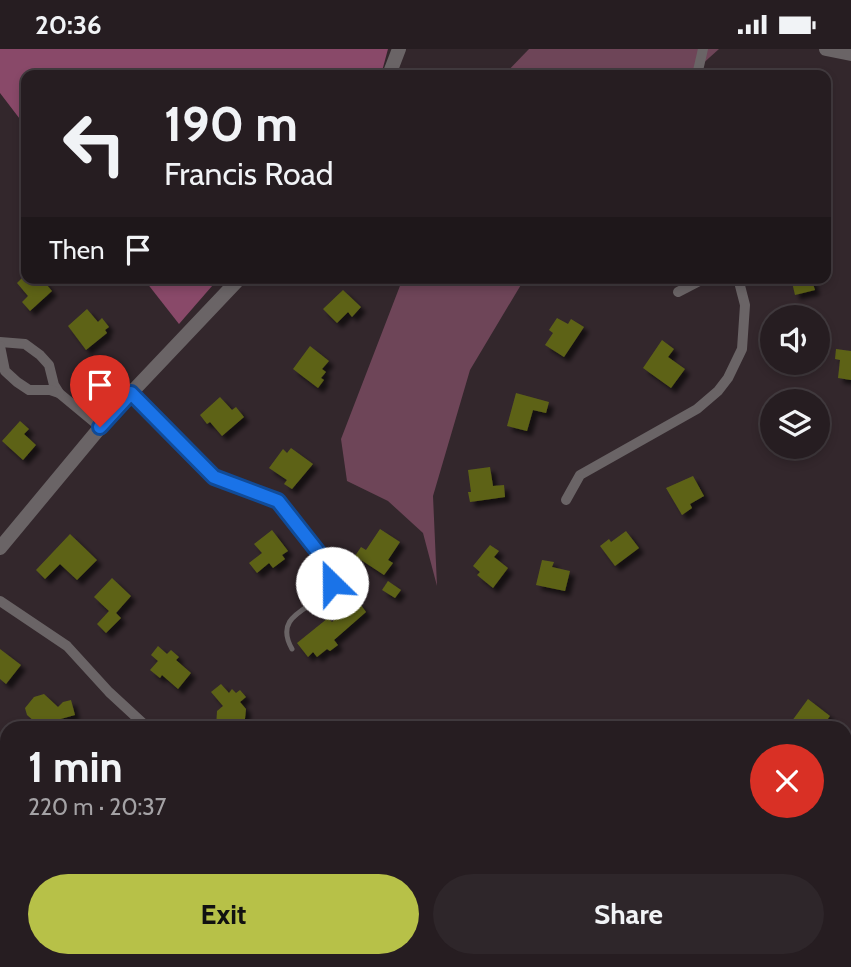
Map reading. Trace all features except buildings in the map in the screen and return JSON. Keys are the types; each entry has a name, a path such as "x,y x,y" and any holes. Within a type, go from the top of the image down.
{"street":[{"path":"391,70 399,49"},
{"path":"698,70 704,49"},
{"path":"826,49 851,54"},
{"path":"0,548 100,427 234,284"},
{"path":"678,292 693,284"},
{"path":"566,500 580,475 697,409 718,391 743,349 745,305 739,284"},
{"path":"59,393 29,390 17,382 5,371 0,344 25,344 40,355 49,365 59,393 100,427"},
{"path":"0,601 67,646 109,692 140,721"}],"lane":[{"path":"131,393 214,477 278,501 333,571 332,583 324,594 295,615 288,626 286,638 292,649"}],"shaded area":[{"path":"0,49 388,49 382,70 21,70 21,120 0,93"},
{"path":"529,49 719,49 696,70 509,70"},
{"path":"148,284 214,284 179,324"},
{"path":"401,284 521,284 470,370 433,496 437,586 423,533 388,501 347,481 341,439"}],"route":[{"path":"100,427 131,393 214,477 278,501 333,571 332,583"}]}
